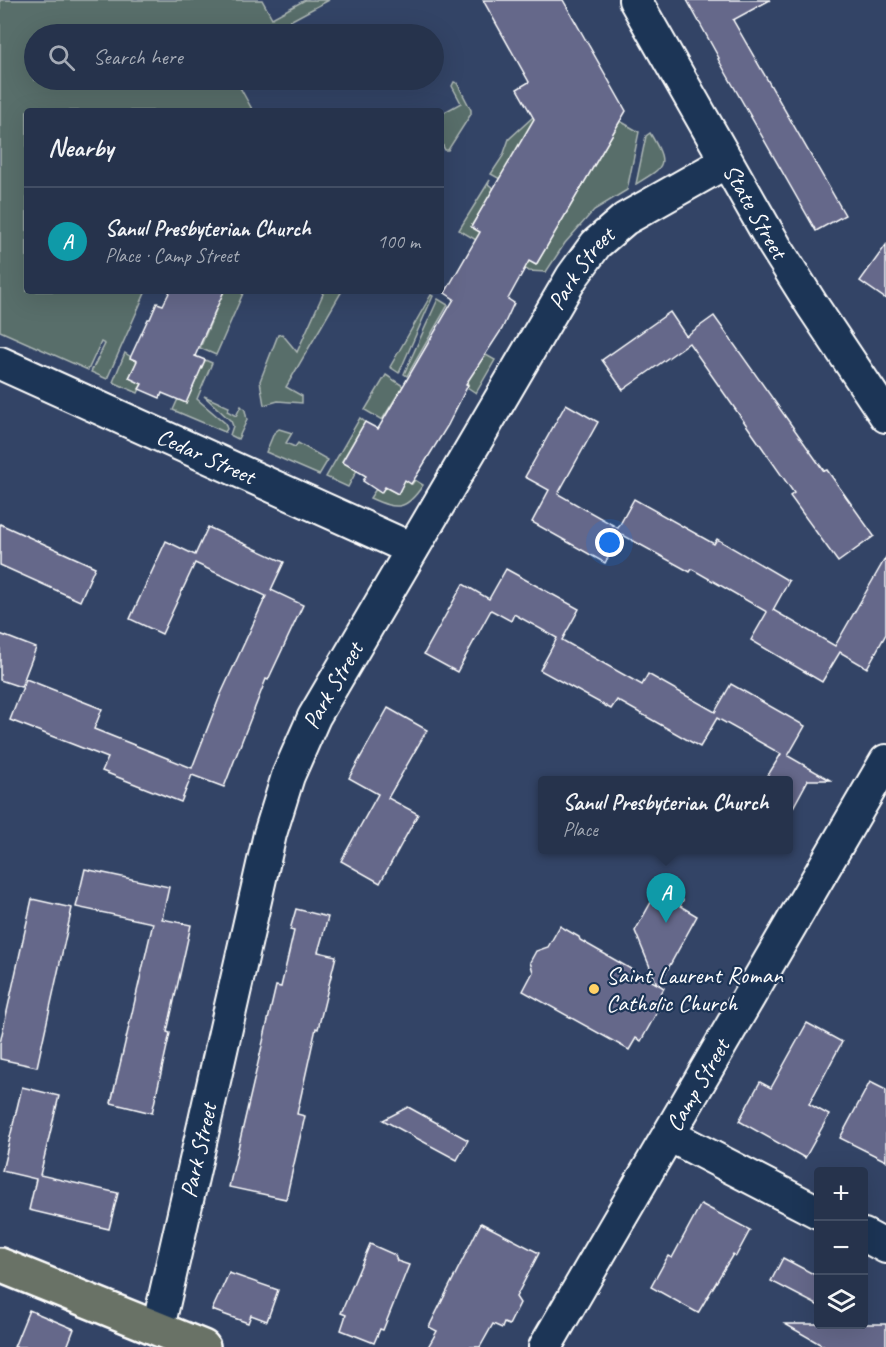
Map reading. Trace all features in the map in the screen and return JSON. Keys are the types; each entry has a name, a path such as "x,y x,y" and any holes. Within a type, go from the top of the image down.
{"main road":[{"path":"0,1265 203,1347"}],"street":[{"name":"State Street","path":"635,0 775,246 886,416"},
{"name":"Park Street","path":"158,1328 270,834 288,776 314,717 572,277 596,244 625,219 726,162"},
{"path":"831,334 886,381"},
{"name":"Cedar Street","path":"0,363 412,549"},
{"name":"Camp Street","path":"545,1347 886,761"},
{"path":"669,1135 814,1209"},
{"path":"868,1237 886,1247"}],"green space":[{"path":"0,0 262,0 272,18 305,0 329,0 285,24 24,24 24,90 241,90 251,108 24,108 24,294 145,294 107,379 91,372 105,344 101,342 88,370 0,331"},
{"path":"454,82 457,83 471,114 448,150 445,150 444,112 461,103 452,86"},
{"path":"533,117 535,119 500,179 491,174 503,156 509,139"},
{"path":"620,121 639,132 627,190 594,210 565,243 546,272 529,271 459,230 490,180 488,184 494,189 471,227 536,265"},
{"path":"650,133 660,152 661,164 654,173 636,184 646,136"},
{"path":"223,294 243,294 216,355 200,348"},
{"path":"323,294 340,294 286,387 302,396 302,403 278,401 264,405 260,381 278,335 282,334 297,352"},
{"path":"431,295 433,296 399,373 390,367"},
{"path":"438,299 448,305 407,376 404,374"},
{"path":"125,353 137,361 129,378 142,384 138,393 113,382"},
{"path":"478,354 495,360 476,393 462,381"},
{"path":"205,360 212,363 197,399 225,423 227,429 225,432 173,410 178,399 186,402"},
{"path":"386,375 403,386 382,420 365,410"},
{"path":"204,396 229,407 227,411 236,416 241,406 245,410 247,420 238,439 230,435 233,426 231,421"},
{"path":"360,418 365,422 342,461 357,470 348,487 326,477"},
{"path":"279,429 292,433 286,443 295,447 298,443 328,460 319,475 266,452 274,433"},
{"path":"405,480 412,484 415,480 423,485 406,504 387,505 370,498 376,489 385,487 398,494"}],"building":[{"path":"483,0 563,0 626,111 536,265 529,261 508,299 514,303 502,329 466,384 468,385 448,425 417,475 411,484 405,480 398,494 385,487 381,493 363,481 366,476 342,462 365,422 378,429 454,299 445,293 480,232 471,227 534,119 517,89 529,82"},
{"path":"687,0 770,0 733,20 845,215 816,231"},
{"path":"886,245 886,299 860,281"},
{"path":"168,294 223,294 195,356 205,360 186,403 162,393 160,398 139,389 142,384 129,378 137,361 130,358 148,319 157,303 163,305"},
{"path":"670,312 686,336 714,316 824,471 827,470 874,536 838,562 790,496 794,493 689,343 623,390 602,360"},
{"path":"566,404 598,422 558,494 618,528 634,499 714,544 717,539 789,581 773,610 835,646 886,557 886,634 867,668 840,652 822,682 751,640 767,612 692,569 690,572 621,534 605,563 532,522 549,490 525,477"},
{"path":"0,524 95,567 80,601 0,565"},
{"path":"208,527 284,562 271,590 303,605 268,680 266,679 224,787 192,775 181,802 102,771 108,758 10,720 26,679 102,709 94,729 192,768 220,696 266,596 195,563 162,634 130,619 166,541 195,555"},
{"path":"506,569 579,609 562,640 642,685 648,674 715,712 731,684 805,726 788,756 830,780 808,780 793,808 793,776 767,776 781,754 717,718 700,747 617,700 611,709 540,670 557,638 514,614 511,621 491,610 457,672 424,654 463,584 489,599"},
{"path":"0,634 36,648 21,687 0,680"},
{"path":"388,708 427,730 388,798 418,814 380,883 341,861 378,794 349,778"},
{"path":"85,869 169,887 162,919 191,925 152,1113 111,1103 153,923 76,907"},
{"name":"Saint Laurent Roman Catholic Church","path":"659,888 683,900 680,906 697,916 659,985 664,988 657,1001 662,1003 641,1041 636,1038 629,1050 523,991 533,972 530,962 536,951 548,947 560,926 657,984 635,931"},
{"path":"32,899 72,908 37,1067 0,1059 0,1043"},
{"path":"296,909 328,917 318,952 336,956 318,1029 316,1028 297,1114 305,1116 286,1199 229,1187 276,986 281,987 294,931 290,930"},
{"path":"807,1023 842,1042 809,1104 829,1115 805,1158 739,1121 760,1082 771,1088"},
{"path":"870,1082 886,1090 886,1161 840,1138"},
{"path":"22,1087 59,1096 40,1175 118,1193 109,1229 29,1210 36,1179 2,1171"},
{"path":"408,1107 468,1140 457,1160 383,1120"},
{"path":"701,1204 750,1230 736,1256 733,1254 698,1313 651,1287 668,1256 672,1258"},
{"path":"481,1223 539,1253 516,1297 520,1303 509,1325 504,1323 502,1328 493,1324 480,1347 428,1347 437,1331 429,1327"},
{"path":"370,1244 395,1255 397,1261 409,1265 383,1330 380,1329 374,1343 341,1330 346,1315 341,1313"},
{"path":"783,1258 814,1274 814,1303 771,1281"},
{"path":"229,1273 278,1290 267,1321 251,1315 248,1323 212,1310"},
{"path":"29,1310 74,1329 67,1347 14,1347"},
{"path":"785,1324 814,1324 814,1329 868,1329 868,1324 886,1324 886,1347 825,1347"}],"place":[{"name":"Sanul Presbyterian Church","path":"666,923"},
{"name":"Saint Laurent Roman Catholic Church","path":"594,989"}]}
